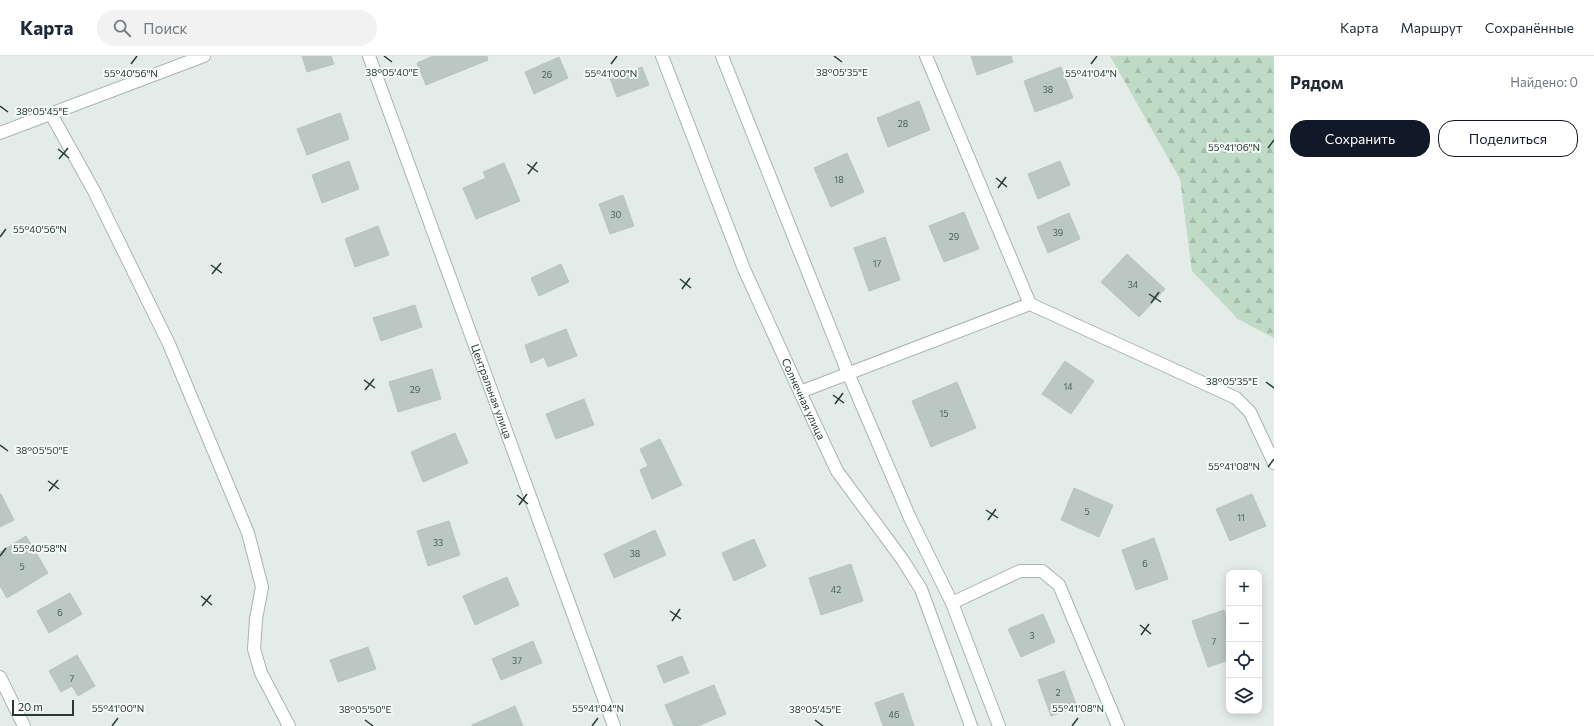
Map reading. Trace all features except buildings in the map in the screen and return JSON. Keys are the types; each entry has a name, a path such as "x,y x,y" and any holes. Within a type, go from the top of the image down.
{"street":[{"path":"0,133 204,56"},
{"name":"Центральная улица","path":"369,56 614,726"},
{"name":"Солнечная улица","path":"662,56 744,269 800,392 837,471 902,559 921,589 971,726"},
{"path":"722,56 848,373 910,518 952,603 999,726"},
{"path":"926,56 1030,304 1236,398 1250,412 1274,463"},
{"path":"51,114 94,191 169,344 248,533 262,587 256,619 254,650 261,673 289,726"},
{"path":"800,392 1030,304"},
{"path":"952,603 1020,571 1042,571 1059,585 1118,726"},
{"path":"0,677 24,726"}],"green space":[{"path":"1110,56 1274,56 1274,338 1238,319 1192,271 1180,179"}]}
